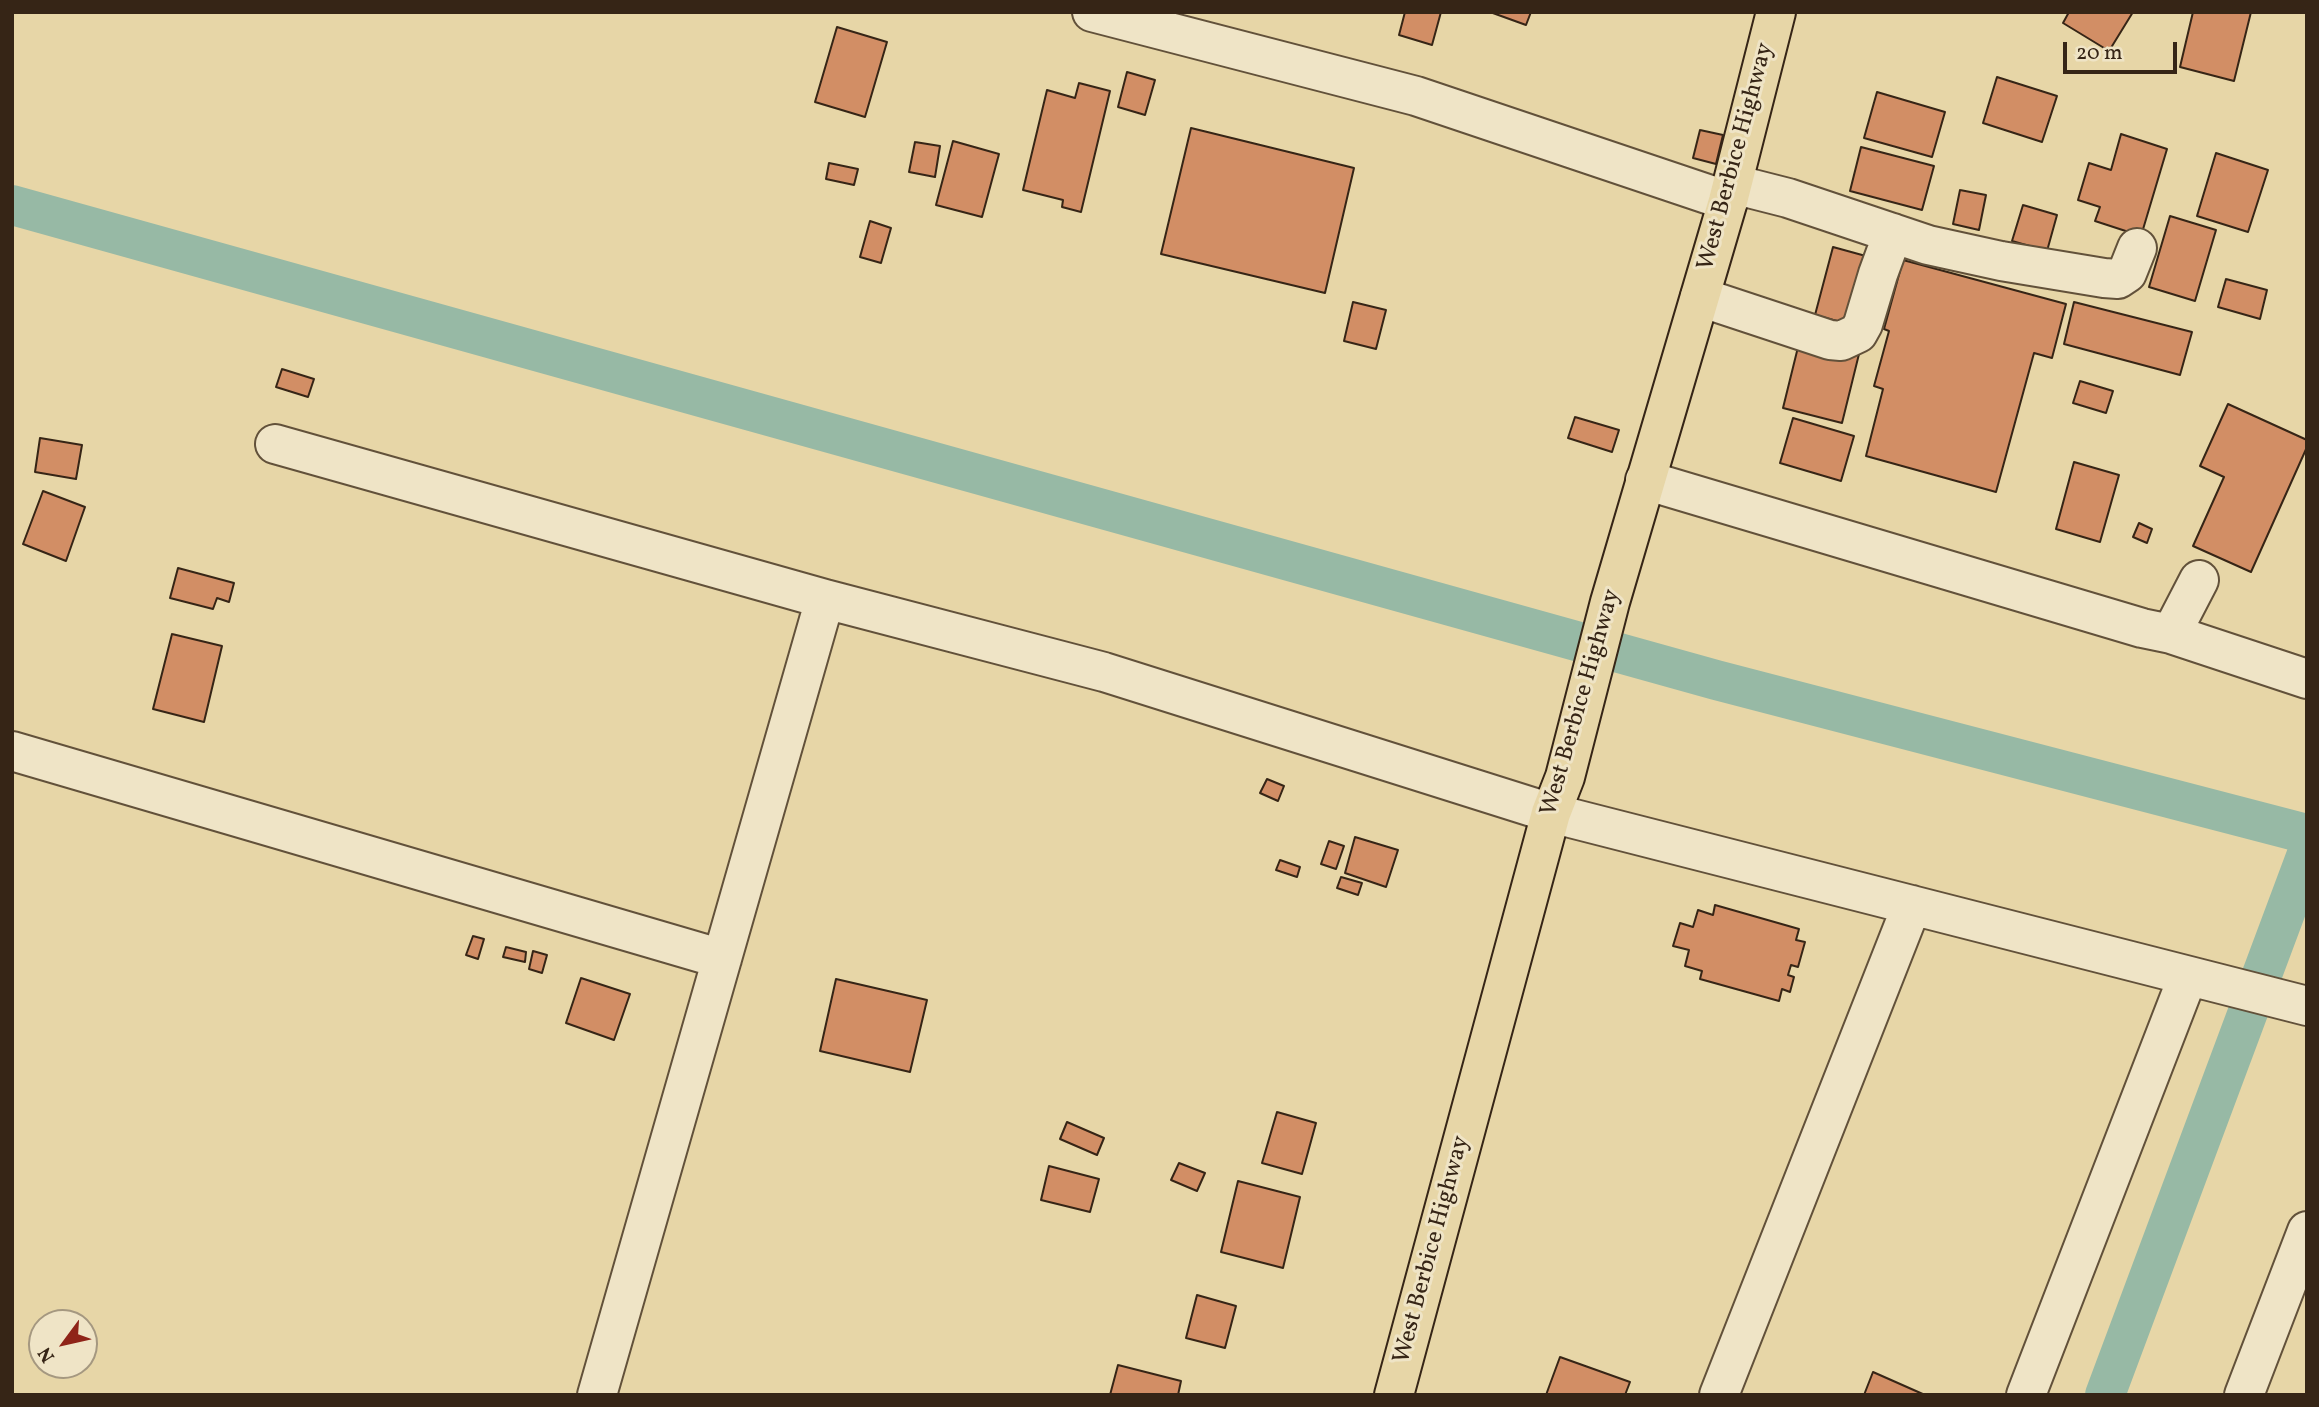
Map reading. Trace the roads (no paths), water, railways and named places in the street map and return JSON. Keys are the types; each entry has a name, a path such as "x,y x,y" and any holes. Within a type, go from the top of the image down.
{"main road":[{"name":"West Berbice Highway","path":"1394,1395 1551,813 1565,777 1610,602 1730,192 1776,12"}],"street":[{"path":"1092,12 1416,96 1730,192 1788,198 1928,244 2000,261 2118,279 2127,273 2137,248"},
{"path":"1699,297 1808,333 1841,341 1858,333 1863,324 1893,233"},
{"path":"275,444 825,599 1104,671 1551,813 2307,1006"},
{"path":"1645,480 2142,628 2171,634 2307,679"},
{"path":"2171,634 2199,580"},
{"path":"597,1395 825,599"},
{"path":"12,751 722,960"},
{"path":"1719,1395 1912,905"},
{"path":"2026,1395 2188,976"},
{"path":"2244,1395 2307,1231"}],"waterway":[{"path":"12,205 1716,680 2307,834"},
{"path":"2105,1395 2307,854"}]}
